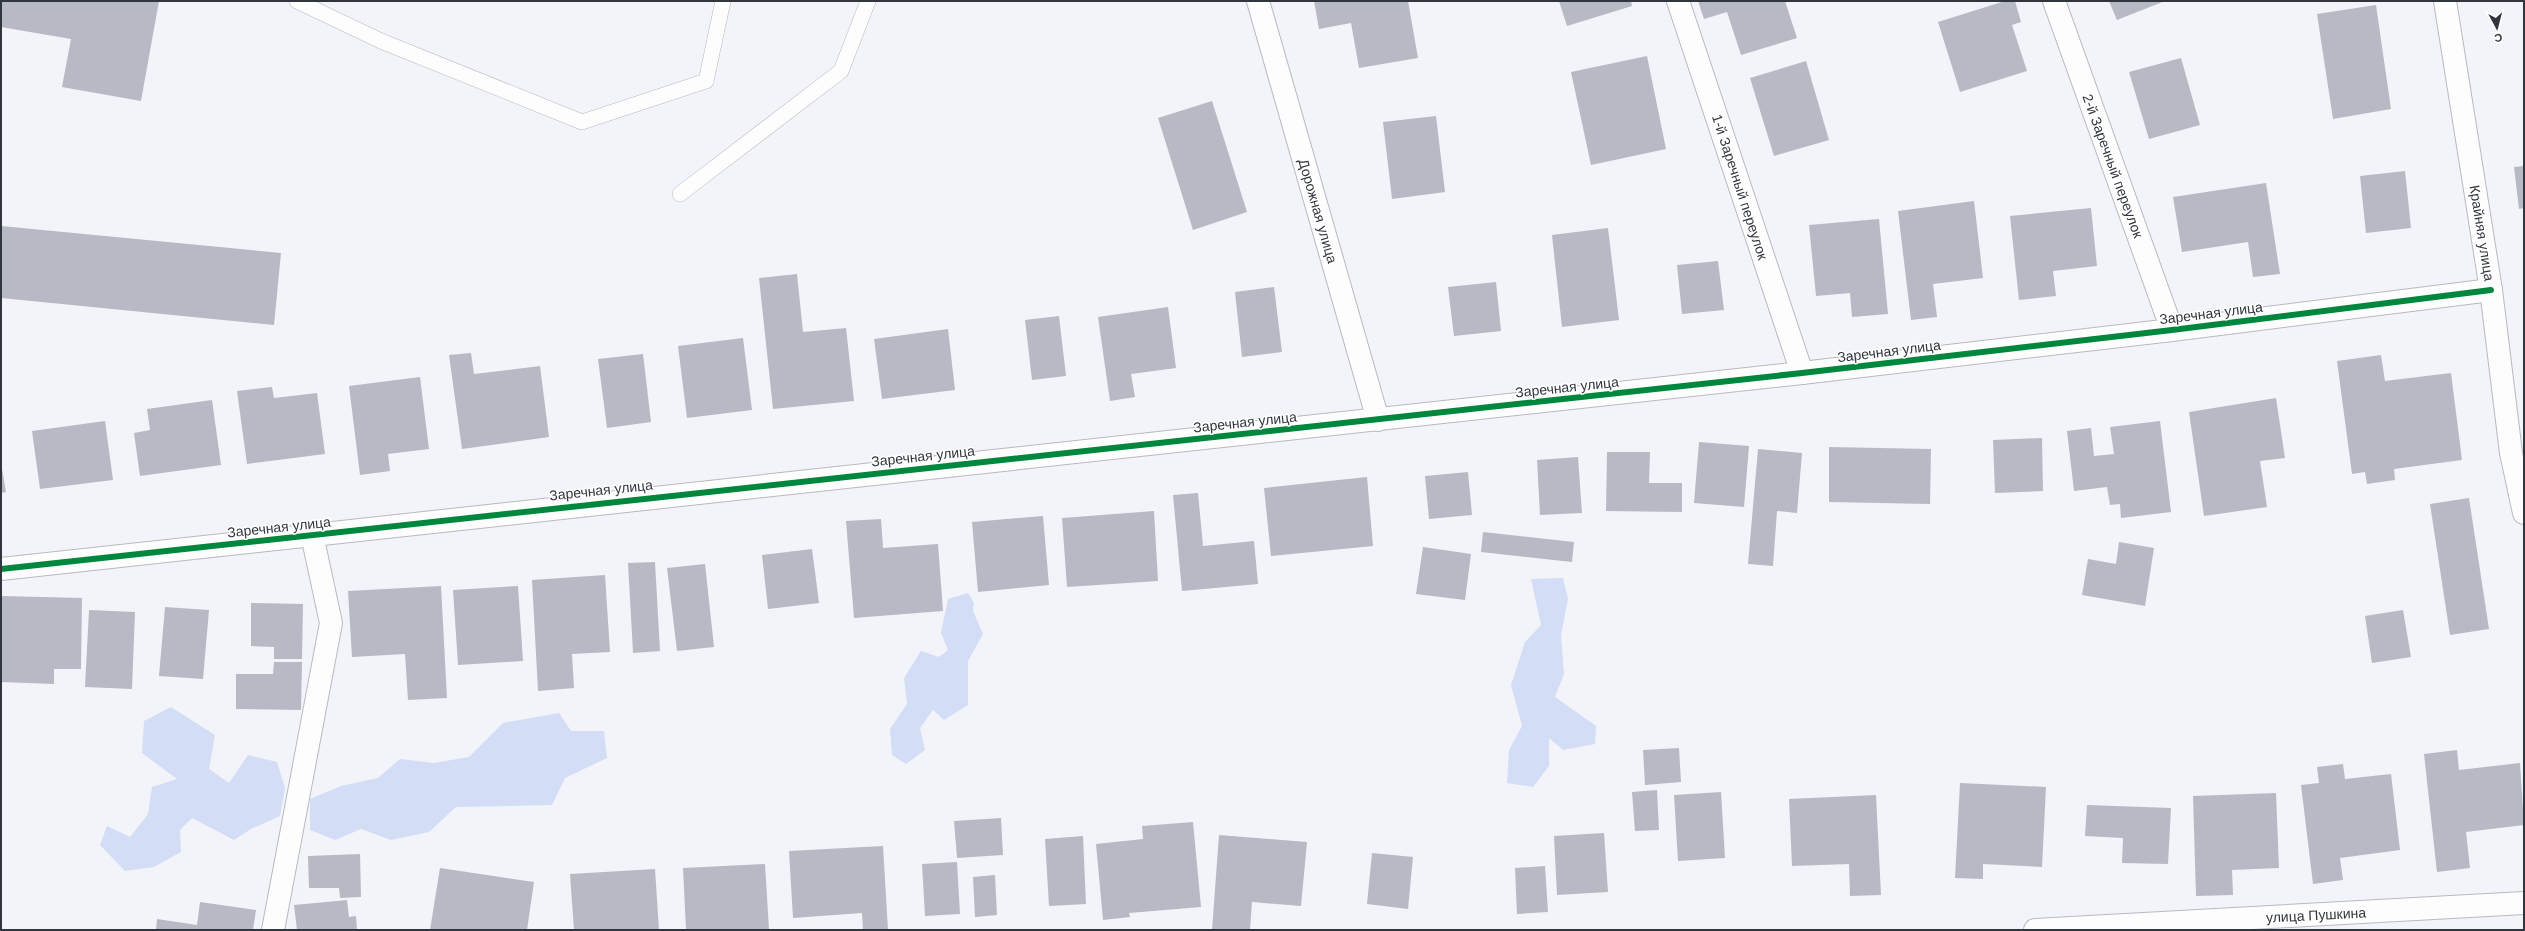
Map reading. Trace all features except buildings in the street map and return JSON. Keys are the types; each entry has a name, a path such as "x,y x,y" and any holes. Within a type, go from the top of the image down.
{"street":[{"name":"Дорожная улица","path":"1258,1 1378,420"},
{"name":"1-й Заречный переулок","path":"1678,1 1802,373"},
{"name":"2-й Заречный переулок","path":"2054,1 2172,330"},
{"name":"Крайняя улица","path":"2445,1 2491,290 2511,453 2524,513"},
{"name":"Заречная улица","path":"1,569 312,536 409,523 1378,420 1802,373 2172,330 2491,290"},
{"path":"273,930 331,623 312,536"},
{"name":"улица Пушкина","path":"2035,930 2524,903"}],"lane":[{"path":"297,1 381,41 582,122 706,81 723,1"},
{"path":"680,194 841,71 868,1"}],"shaded area":[{"path":"1563,578 1568,599 1561,635 1564,674 1555,697 1596,726 1595,744 1563,750 1549,738 1549,766 1533,787 1507,783 1509,750 1522,726 1511,685 1525,642 1541,625 1531,579"},
{"path":"968,593 974,603 973,611 983,634 968,661 968,705 944,720 933,710 920,728 925,750 906,764 892,755 890,729 907,704 904,678 921,651 939,657 948,650 941,633 948,599"},
{"path":"171,707 215,735 209,769 229,783 248,755 277,762 285,788 280,816 251,829 234,840 192,818 180,830 181,852 154,867 125,871 100,845 107,826 130,837 148,814 152,787 177,779 142,753 144,721"},
{"path":"559,713 571,731 604,731 607,758 565,778 552,805 456,807 429,832 391,840 361,829 335,840 310,830 310,799 341,786 378,778 400,759 434,763 469,757 503,723"}],"cycle path":[{"path":"1,569 1802,373 2172,330 2491,290"}]}
